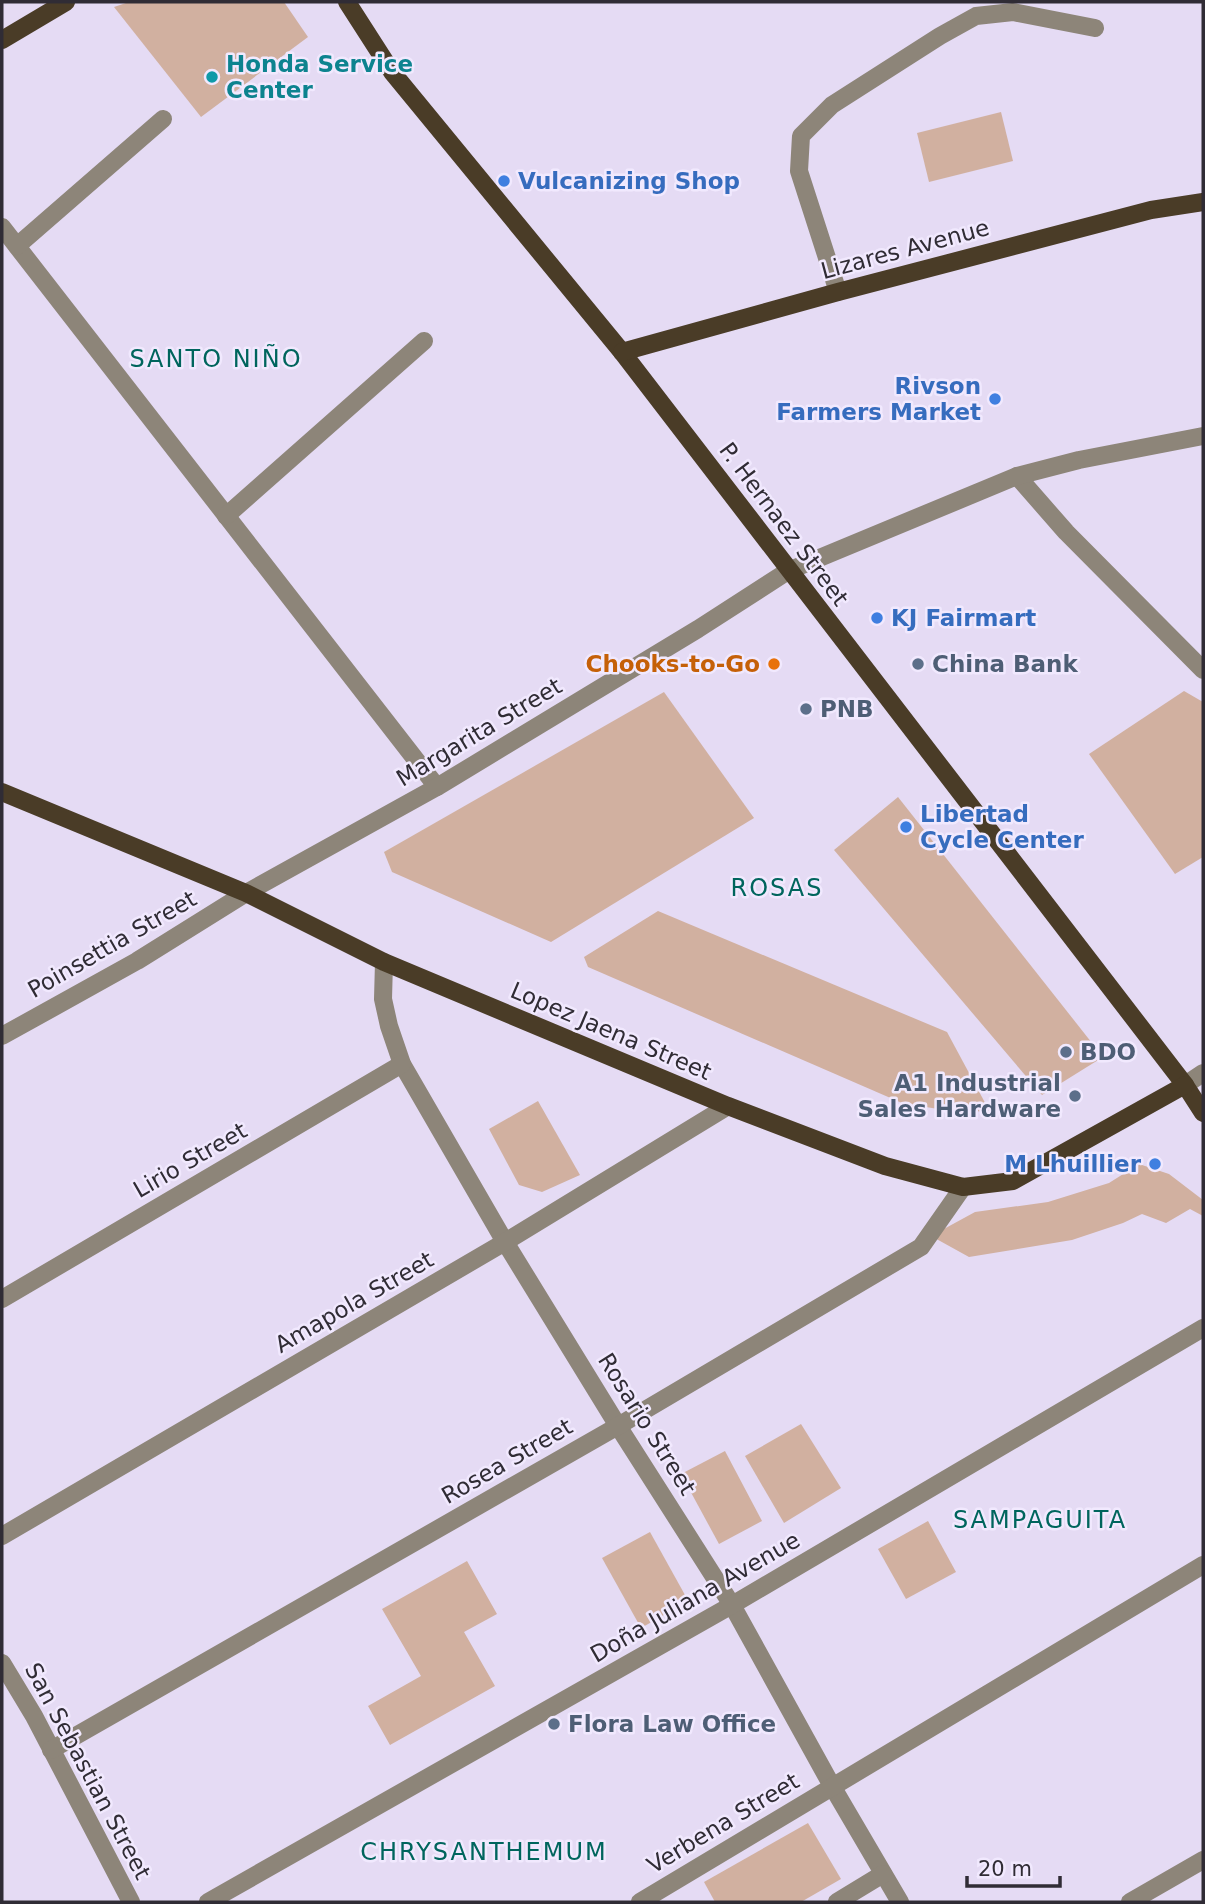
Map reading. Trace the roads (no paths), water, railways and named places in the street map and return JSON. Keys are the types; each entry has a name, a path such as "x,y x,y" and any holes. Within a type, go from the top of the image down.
{"main road":[{"path":"2,40 66,2"},
{"name":"P. Hernaez Street","path":"347,2 392,72 622,352 1185,1085 1203,1113"},
{"name":"Lizares Avenue","path":"622,352 1151,210 1203,202"},
{"name":"Lopez Jaena Street","path":"2,792 246,892 384,962 728,1105 885,1166 963,1187 1013,1181 1185,1085"}],"street":[{"path":"838,292 799,171 801,136 816,120 832,104 976,16 1013,12 1095,28"},
{"path":"17,246 163,119"},
{"path":"2,227 437,787"},
{"path":"226,516 424,341"},
{"name":"Margarita Street","path":"246,892 437,787 698,629 788,571 1017,476 1079,460 1203,436"},
{"path":"1017,476 1066,532 1203,670"},
{"name":"Poinsettia Street","path":"2,1036 137,961 246,892"},
{"name":"Rosario Street","path":"384,962 383,999 402,1064 505,1242 732,1605 900,1902"},
{"name":"Lirio Street","path":"2,1299 402,1064"},
{"name":"Lopez Jaena Street","path":"1185,1085 1203,1073"},
{"name":"Amapola Street","path":"2,1536 505,1242 728,1105"},
{"name":"Rosea Street","path":"51,1750 618,1426 921,1247 963,1187"},
{"name":"Doña Juliana Avenue","path":"208,1902 732,1605 1203,1328"},
{"name":"Verbena Street","path":"640,1902 1203,1565"},
{"name":"San Sebastian Street","path":"2,1663 131,1902"},
{"path":"1130,1902 1203,1860"},
{"path":"837,1902 883,1874"}],"place":[{"name":"Honda Service Center","path":"212,77"},
{"name":"Vulcanizing Shop","path":"504,181"},
{"name":"Rivson Farmers Market","path":"995,399"},
{"name":"KJ Fairmart","path":"877,618"},
{"name":"Chooks-to-Go","path":"774,664"},
{"name":"China Bank","path":"918,664"},
{"name":"PNB","path":"806,709"},
{"name":"Libertad Cycle Center","path":"906,827"},
{"name":"BDO","path":"1066,1052"},
{"name":"A1 Industrial Sales Hardware","path":"1075,1096"},
{"name":"M Lhuillier","path":"1155,1164"},
{"name":"Flora Law Office","path":"554,1724"}],"district":[{"name":"SANTO NIÑO","path":"216,359"},
{"name":"ROSAS","path":"777,888"},
{"name":"SAMPAGUITA","path":"1040,1520"},
{"name":"CHRYSANTHEMUM","path":"484,1852"}]}
